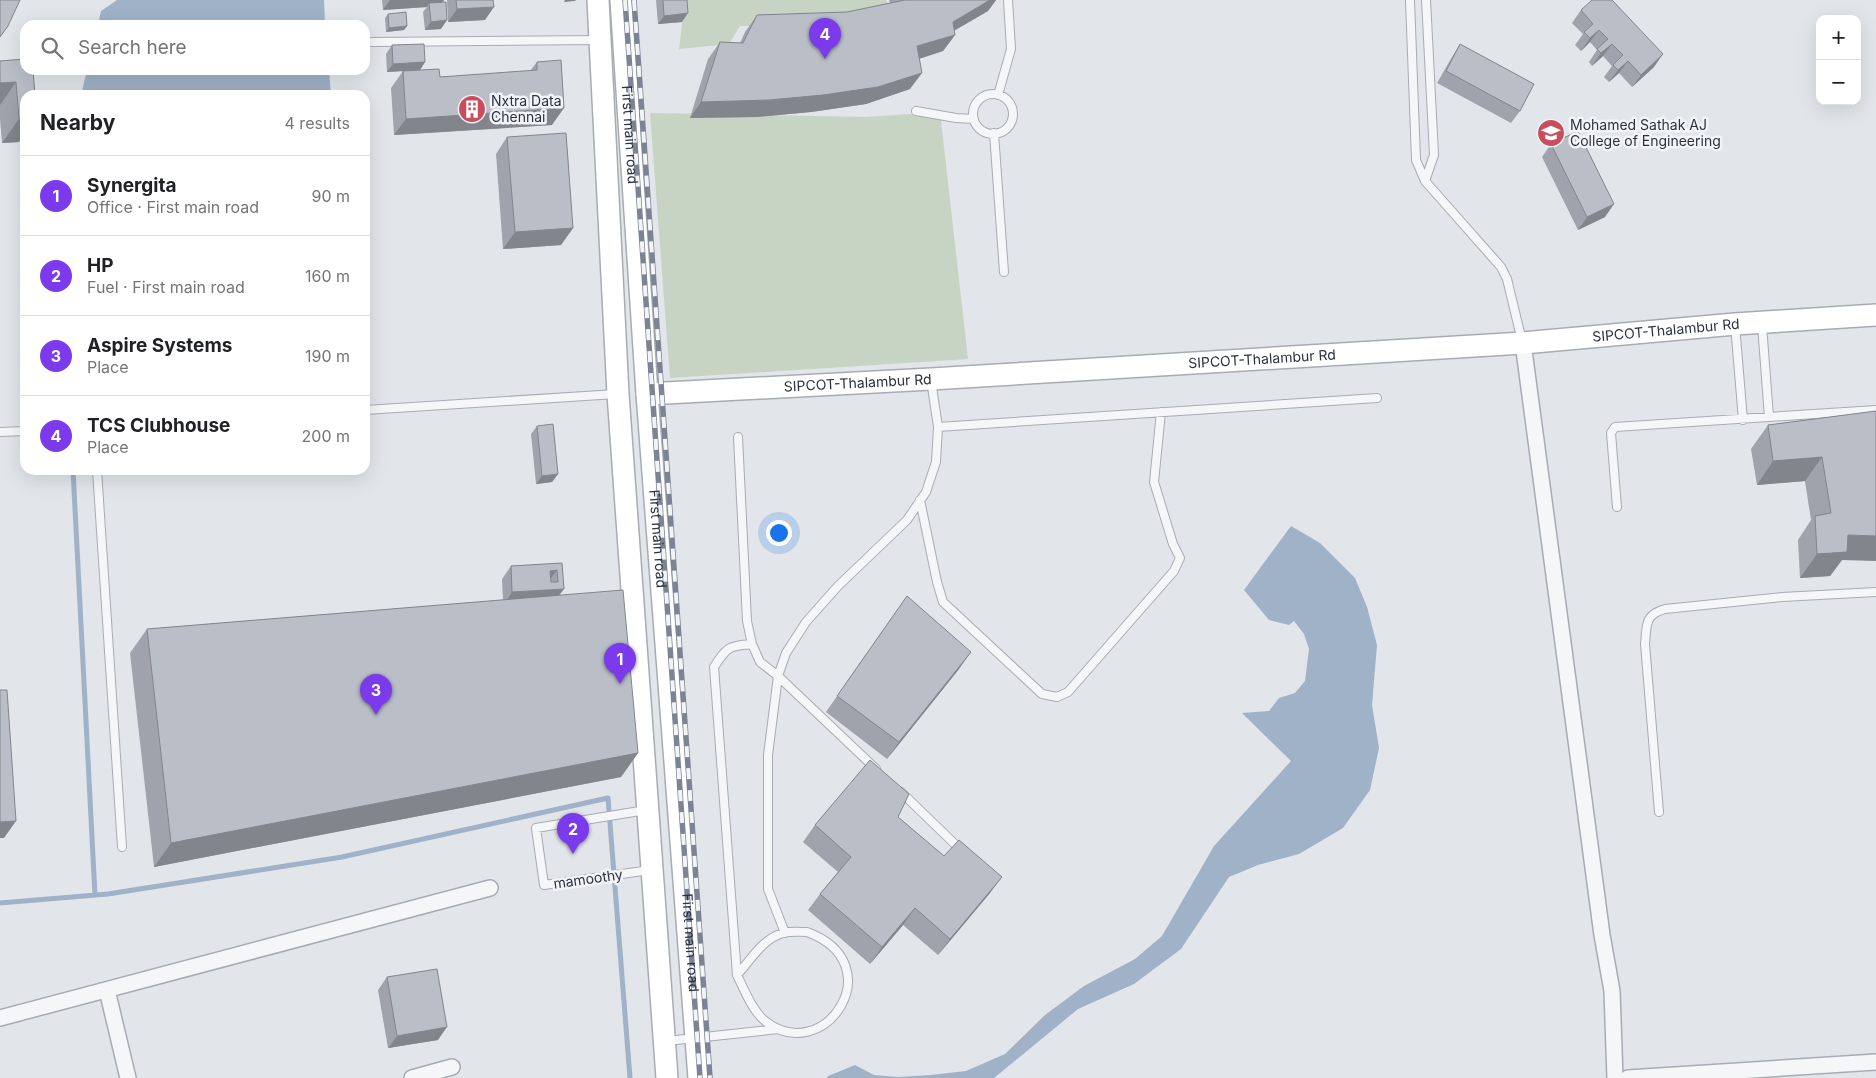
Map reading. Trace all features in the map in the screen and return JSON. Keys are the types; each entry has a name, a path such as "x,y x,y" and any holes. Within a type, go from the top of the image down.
{"street":[{"path":"598,0 618,394 639,740 648,810 667,1078"},
{"name":"First main road","path":"621,0 647,394 699,1078"},
{"name":"SIPCOT-Thalambur Rd","path":"647,394 931,379 1523,343 1734,324 1876,315"},
{"path":"1523,343 1602,935 1612,991 1615,1078"},
{"path":"0,1018 490,888"},
{"path":"107,990 128,1078"},
{"path":"1628,1078 1876,1062"},
{"path":"412,1078 452,1067"}],"lane":[{"path":"998,95 1011,49 1008,0"},
{"path":"1410,0 1416,160 1425,181 1501,267 1507,280 1523,343"},
{"path":"1425,181 1434,155 1426,0"},
{"path":"372,42 600,40"},
{"path":"988,94 998,95 1007,100 1012,114 1007,127 994,133 979,128 974,119 974,109 979,100 988,94"},
{"path":"916,111 974,119"},
{"path":"994,133 1004,272"},
{"path":"1762,323 1769,417"},
{"path":"1734,324 1743,420"},
{"path":"785,932 768,889 768,755 778,676 786,653 806,622 838,586 907,520 926,492 936,462 938,427 931,379"},
{"path":"370,410 618,394"},
{"path":"938,427 1377,398"},
{"path":"1617,507 1611,433 1616,427 1876,410"},
{"path":"920,500 943,602 1042,694 1057,697 1068,692 1174,571 1180,558 1173,544 1154,482 1161,412"},
{"path":"0,432 20,431"},
{"path":"738,436 747,621 752,644 760,662 778,676 886,778"},
{"path":"97,475 122,847"},
{"path":"1659,812 1645,644 1649,618 1655,612 1665,609 1782,597 1876,592"},
{"path":"737,975 762,946 775,936 785,932 807,932 823,938 836,948 844,962 848,979 846,996 839,1011 828,1023 812,1030 796,1033 779,1029 765,1021 754,1008 737,975 714,668 723,653 733,645 752,644"},
{"path":"893,785 964,853"},
{"name":"mamoothy","path":"648,810 536,828 544,885 652,870"},
{"path":"665,1042 779,1029"}],"green space":[{"path":"685,0 886,0 888,4 769,26 740,26 729,44 679,49"},
{"path":"940,112 968,359 670,378 650,113 866,117"}],"water":[{"path":"117,0 324,0 325,20 99,20 101,11"},
{"path":"86,75 329,75 331,90 82,90"},
{"path":"1291,526 1320,543 1355,578 1367,607 1377,645 1372,705 1379,748 1370,790 1343,828 1299,854 1258,865 1229,877 1181,949 1134,984 1078,1009 994,1078 827,1078 855,1065 874,1075 898,1077 966,1071 1005,1054 1045,1015 1084,986 1135,959 1162,936 1214,846 1291,761 1242,713 1269,711 1279,698 1295,693 1305,681 1309,649 1304,634 1294,621 1289,625 1269,620 1244,590"}],"building":[{"path":"0,0 20,0 8,26 0,37"},
{"path":"456,0 493,0 494,7 457,9"},
{"path":"663,0 687,0 688,13 664,16"},
{"path":"905,0 990,0 953,22 955,35 917,46 922,73 878,87 823,95 769,100 701,102 720,42 743,43 757,15 847,12"},
{"path":"1592,0 1612,0 1663,54 1641,75 1628,61 1618,70 1613,65 1623,55 1612,44 1601,53 1597,49 1608,39 1599,30 1590,38 1584,32 1593,24 1581,10"},
{"path":"446,2 447,20 431,22 429,3"},
{"path":"406,12 407,26 389,28 388,14"},
{"path":"424,44 425,62 393,64 392,45"},
{"path":"1460,44 1534,84 1520,111 1446,71"},
{"path":"20,59 20,75 33,75 35,90 20,90 20,119 16,82 0,83 0,61"},
{"path":"561,60 564,108 406,119 403,71 439,69 440,77 537,70 537,62"},
{"path":"1578,131 1614,204 1587,217 1551,144"},
{"path":"566,133 573,228 515,232 507,137"},
{"path":"1876,411 1876,536 1848,535 1847,552 1817,554 1815,516 1831,513 1822,457 1773,461 1768,425"},
{"path":"553,424 558,474 542,476 537,426"},
{"path":"562,563 564,589 512,592 511,566","holes":["557,570 558,582 551,582 550,571"]},
{"path":"623,590 638,753 171,843 147,629"},
{"path":"907,596 971,652 899,742 837,696"},
{"path":"0,690 7,690 16,821 0,822"},
{"path":"870,760 909,794 898,817 944,856 959,840 1002,877 950,939 915,908 882,947 820,894 851,857 815,825"},
{"path":"437,969 447,1027 397,1036 387,977"}],"waterway":[{"path":"663,416 681,703"},
{"path":"73,475 95,895"},
{"path":"0,903 108,894 342,857 608,798 630,1078"}],"railway":[{"path":"625,0 700,1078"},
{"path":"634,0 710,1078"}],"place":[{"name":"TCS Clubhouse","path":"825,59"},
{"name":"Nxtra Data Chennai","path":"472,109"},
{"name":"Mohamed Sathak AJ College of Engineering","path":"1551,133"},
{"name":"Synergita","path":"620,684"},
{"name":"Aspire Systems","path":"376,715"},
{"name":"HP","path":"573,854"}]}
